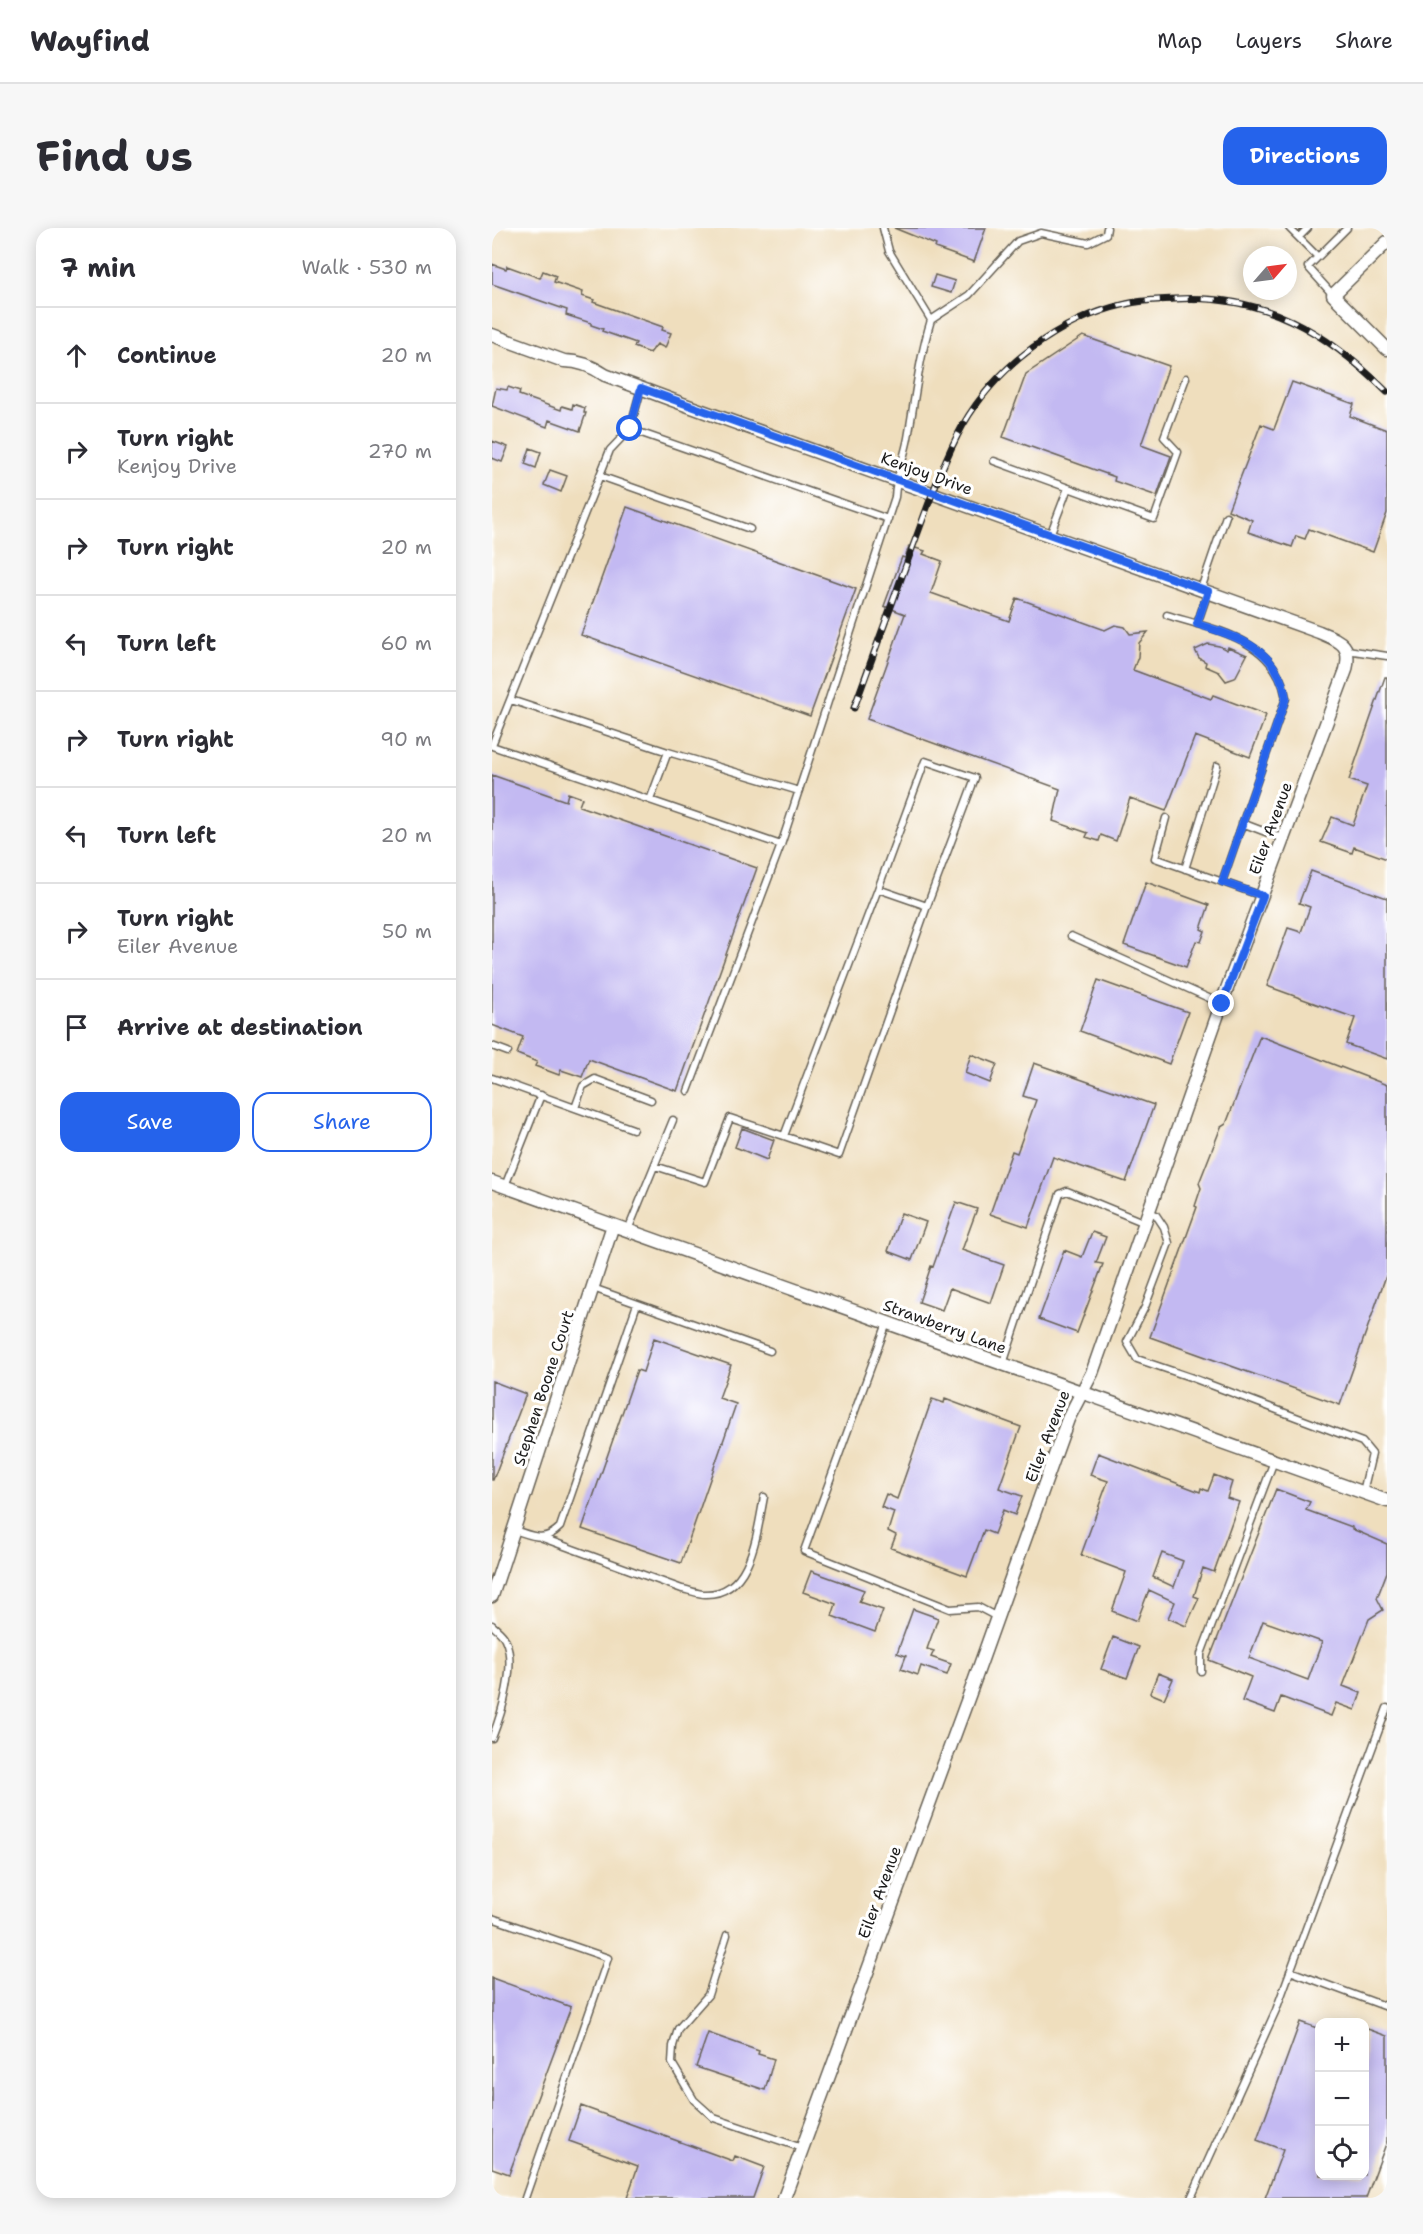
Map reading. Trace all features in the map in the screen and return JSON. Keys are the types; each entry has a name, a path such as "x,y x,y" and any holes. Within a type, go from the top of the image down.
{"street":[{"path":"1387,242 1333,296 1387,349"},
{"name":"Kenjoy Drive","path":"492,335 564,361 575,361 593,367 605,375 1319,632 1338,641 1347,650"},
{"name":"Eiler Avenue","path":"784,2198 998,1617 1068,1419 1092,1372 1222,1004 1346,670 1347,650"},
{"name":"Strawberry Lane","path":"492,1182 1387,1501"},
{"name":"Stephen Boone Court","path":"492,1596 496,1571 514,1530 614,1225"}],"lane":[{"path":"883,228 889,250 931,320"},
{"path":"688,1091 781,845 895,497 896,480 907,442 922,351 931,320 969,295 1018,241 1041,233 1088,243 1106,234 1107,228"},
{"path":"1289,228 1318,257"},
{"path":"1299,237 1308,228"},
{"path":"1333,296 1308,267 1347,228"},
{"path":"994,461 1154,519 1178,452 1164,437 1186,378"},
{"path":"641,388 630,429 610,450 492,745 781,845"},
{"path":"630,429 888,519"},
{"path":"600,476 750,529"},
{"path":"1050,535 1068,488"},
{"path":"1197,624 1204,590 1226,516"},
{"path":"1167,615 1238,637 1261,652 1271,662 1284,688 1286,698 1222,882"},
{"path":"1347,650 1387,656"},
{"path":"511,700 668,752 799,791"},
{"path":"650,800 668,752"},
{"path":"656,1166 705,1182 730,1118 839,1155 975,778 925,760 784,1136"},
{"path":"1185,869 1217,766"},
{"path":"1166,818 1155,858 1263,896"},
{"path":"1242,823 1284,839"},
{"path":"878,889 927,906"},
{"path":"1071,936 1222,1004"},
{"path":"492,1046 508,1052"},
{"path":"492,1078 633,1129"},
{"path":"575,1108 582,1086 595,1079 651,1100"},
{"path":"505,1186 541,1095"},
{"path":"628,1230 673,1120"},
{"path":"1003,1364 1060,1194 1066,1191 1147,1217 1156,1215 1164,1227 1169,1243 1145,1307 1127,1342 1137,1359 1362,1442 1372,1454 1363,1492"},
{"path":"593,1288 770,1352"},
{"path":"540,1537 551,1535 560,1527 637,1304"},
{"path":"887,1323 804,1551 950,1609 978,1607 998,1617"},
{"path":"1201,1671 1201,1654 1274,1461"},
{"path":"514,1530 540,1537 682,1589 706,1594 728,1589 746,1571 764,1497"},
{"path":"492,1624 505,1638 510,1668 497,1726 492,1738"},
{"path":"1191,2198 1264,2036 1290,1971 1387,1708"},
{"path":"492,1918 608,1958 525,2198"},
{"path":"726,1935 708,1995 678,2029 672,2046 672,2063 694,2100 714,2118 802,2148"},
{"path":"1290,1971 1387,2007"}],"building":[{"path":"894,228 986,228 974,262 935,248 936,245"},
{"path":"492,264 506,269 507,266 540,278 543,271 556,276 554,282 583,292 582,296 594,300 593,302 663,327 662,330 671,333 665,348 657,344 650,353 634,347 636,343 602,331 603,329 591,323 566,315 567,310 492,284"},
{"path":"935,275 955,281 951,293 931,287"},
{"path":"1083,336 1169,366 1141,445 1171,456 1157,496 1114,481 1115,477 1003,437 1026,374"},
{"path":"1292,382 1354,404 1350,416 1387,430 1387,513 1373,552 1309,529 1305,539 1296,536 1292,547 1248,532 1252,520 1228,510 1261,424 1274,429"},
{"path":"508,387 520,391 519,395 561,410 562,406 572,409 573,404 585,408 584,413 586,413 580,431 549,420 547,427 492,406 496,388 507,390"},
{"path":"492,441 508,447 502,462 492,458"},
{"path":"530,448 541,452 536,468 525,464"},
{"path":"550,470 567,476 561,492 544,485"},
{"path":"627,507 856,589 810,716 581,635"},
{"path":"909,546 925,551 923,554 942,561 931,593 1009,621 1017,598 1105,630 1115,625 1125,627 1130,634 1148,632 1139,643 1138,657 1133,670 1211,699 1213,695 1266,715 1250,757 1195,736 1166,811 1130,798 1116,841 1101,835 1099,841 1086,837 1088,833 1053,821 1060,789 867,719 905,614 884,606 902,557 905,558"},
{"path":"1208,644 1227,650 1228,647 1247,655 1235,678 1226,681 1219,672 1205,666 1206,662 1199,658 1195,650"},
{"path":"1385,677 1387,677 1387,859 1354,847 1352,853 1321,842 1332,817 1353,825 1367,786 1349,780"},
{"path":"492,775 566,801 568,793 582,798 579,806 757,868 677,1091 589,1059 582,1077 561,1070 559,1075 535,1066 537,1062 517,1054 523,1037 492,1025"},
{"path":"1311,871 1387,898 1387,1059 1346,1044 1355,1018 1267,986 1288,928 1301,932 1310,907 1299,903"},
{"path":"1146,882 1209,905 1201,929 1205,931 1201,942 1196,941 1186,967 1124,945"},
{"path":"1098,980 1188,1012 1169,1064 1080,1031"},
{"path":"1260,1036 1387,1085 1387,1273 1340,1405 1150,1337 1197,1207 1195,1206 1201,1188 1199,1183 1221,1127 1226,1124"},
{"path":"971,1054 997,1064 990,1083 965,1073"},
{"path":"1034,1063 1154,1105 1126,1182 1053,1157 1028,1227 990,1214 1012,1151 1017,1153 1036,1100 1023,1096"},
{"path":"742,1128 774,1140 767,1160 735,1147"},
{"path":"956,1202 977,1209 962,1250 1004,1265 991,1303 950,1288 942,1310 919,1302"},
{"path":"901,1213 926,1222 912,1260 888,1251"},
{"path":"1092,1232 1106,1237 1096,1263 1103,1264 1077,1333 1039,1319 1064,1250 1082,1257"},
{"path":"654,1338 731,1365 719,1398 736,1404 681,1563 582,1529 637,1370 643,1372"},
{"path":"492,1381 526,1394 493,1480 492,1480"},
{"path":"932,1399 944,1403 945,1399 1021,1427 999,1488 1022,1496 1015,1515 1003,1510 994,1534 984,1530 967,1576 891,1548 896,1535 888,1531 894,1512 881,1507 886,1494 897,1499"},
{"path":"1098,1453 1200,1492 1201,1488 1208,1491 1214,1475 1232,1482 1227,1498 1239,1502 1214,1572 1203,1568 1194,1596 1199,1598 1186,1626 1168,1618 1175,1602 1149,1590 1137,1621 1112,1611 1126,1572 1081,1555 1108,1481 1090,1475","holes":["1162,1553 1183,1561 1174,1587 1153,1577"]},
{"path":"1276,1489 1310,1502 1306,1510 1352,1527 1387,1544 1387,1572 1377,1598 1383,1610 1369,1619 1343,1686 1361,1693 1355,1710 1336,1703 1331,1716 1281,1697 1275,1713 1242,1701 1251,1677 1209,1660","holes":["1263,1621 1322,1642 1308,1680 1249,1658"]},
{"path":"811,1571 864,1590 859,1602 883,1610 875,1632 832,1616 836,1604 803,1592"},
{"path":"913,1609 938,1618 927,1649 934,1651 931,1657 951,1664 947,1675 921,1666 918,1675 901,1669 906,1656 897,1653"},
{"path":"1113,1637 1139,1647 1127,1678 1101,1669"},
{"path":"1158,1673 1173,1679 1164,1699 1150,1693"},
{"path":"492,1978 571,2007 509,2174 492,2168"},
{"path":"1300,2022 1315,2027 1315,2180 1369,2180 1369,2029 1387,2036 1387,2141 1366,2198 1265,2198 1283,2150 1257,2140"},
{"path":"708,2033 759,2051 758,2054 774,2059 765,2090 696,2067"},
{"path":"581,2106 733,2161 735,2156 764,2167 753,2198 627,2198 638,2166 569,2141"}],"railway":[{"path":"854,708 936,485 963,425 993,383 1032,348 1054,333 1101,311 1132,303 1175,299 1207,299 1237,303 1265,310 1317,334 1364,370 1387,392"}],"route":[{"path":"630,429 641,388 1208,591 1197,624 1238,637 1261,652 1271,662 1284,688 1286,698 1222,882 1263,896 1222,1004"}]}
